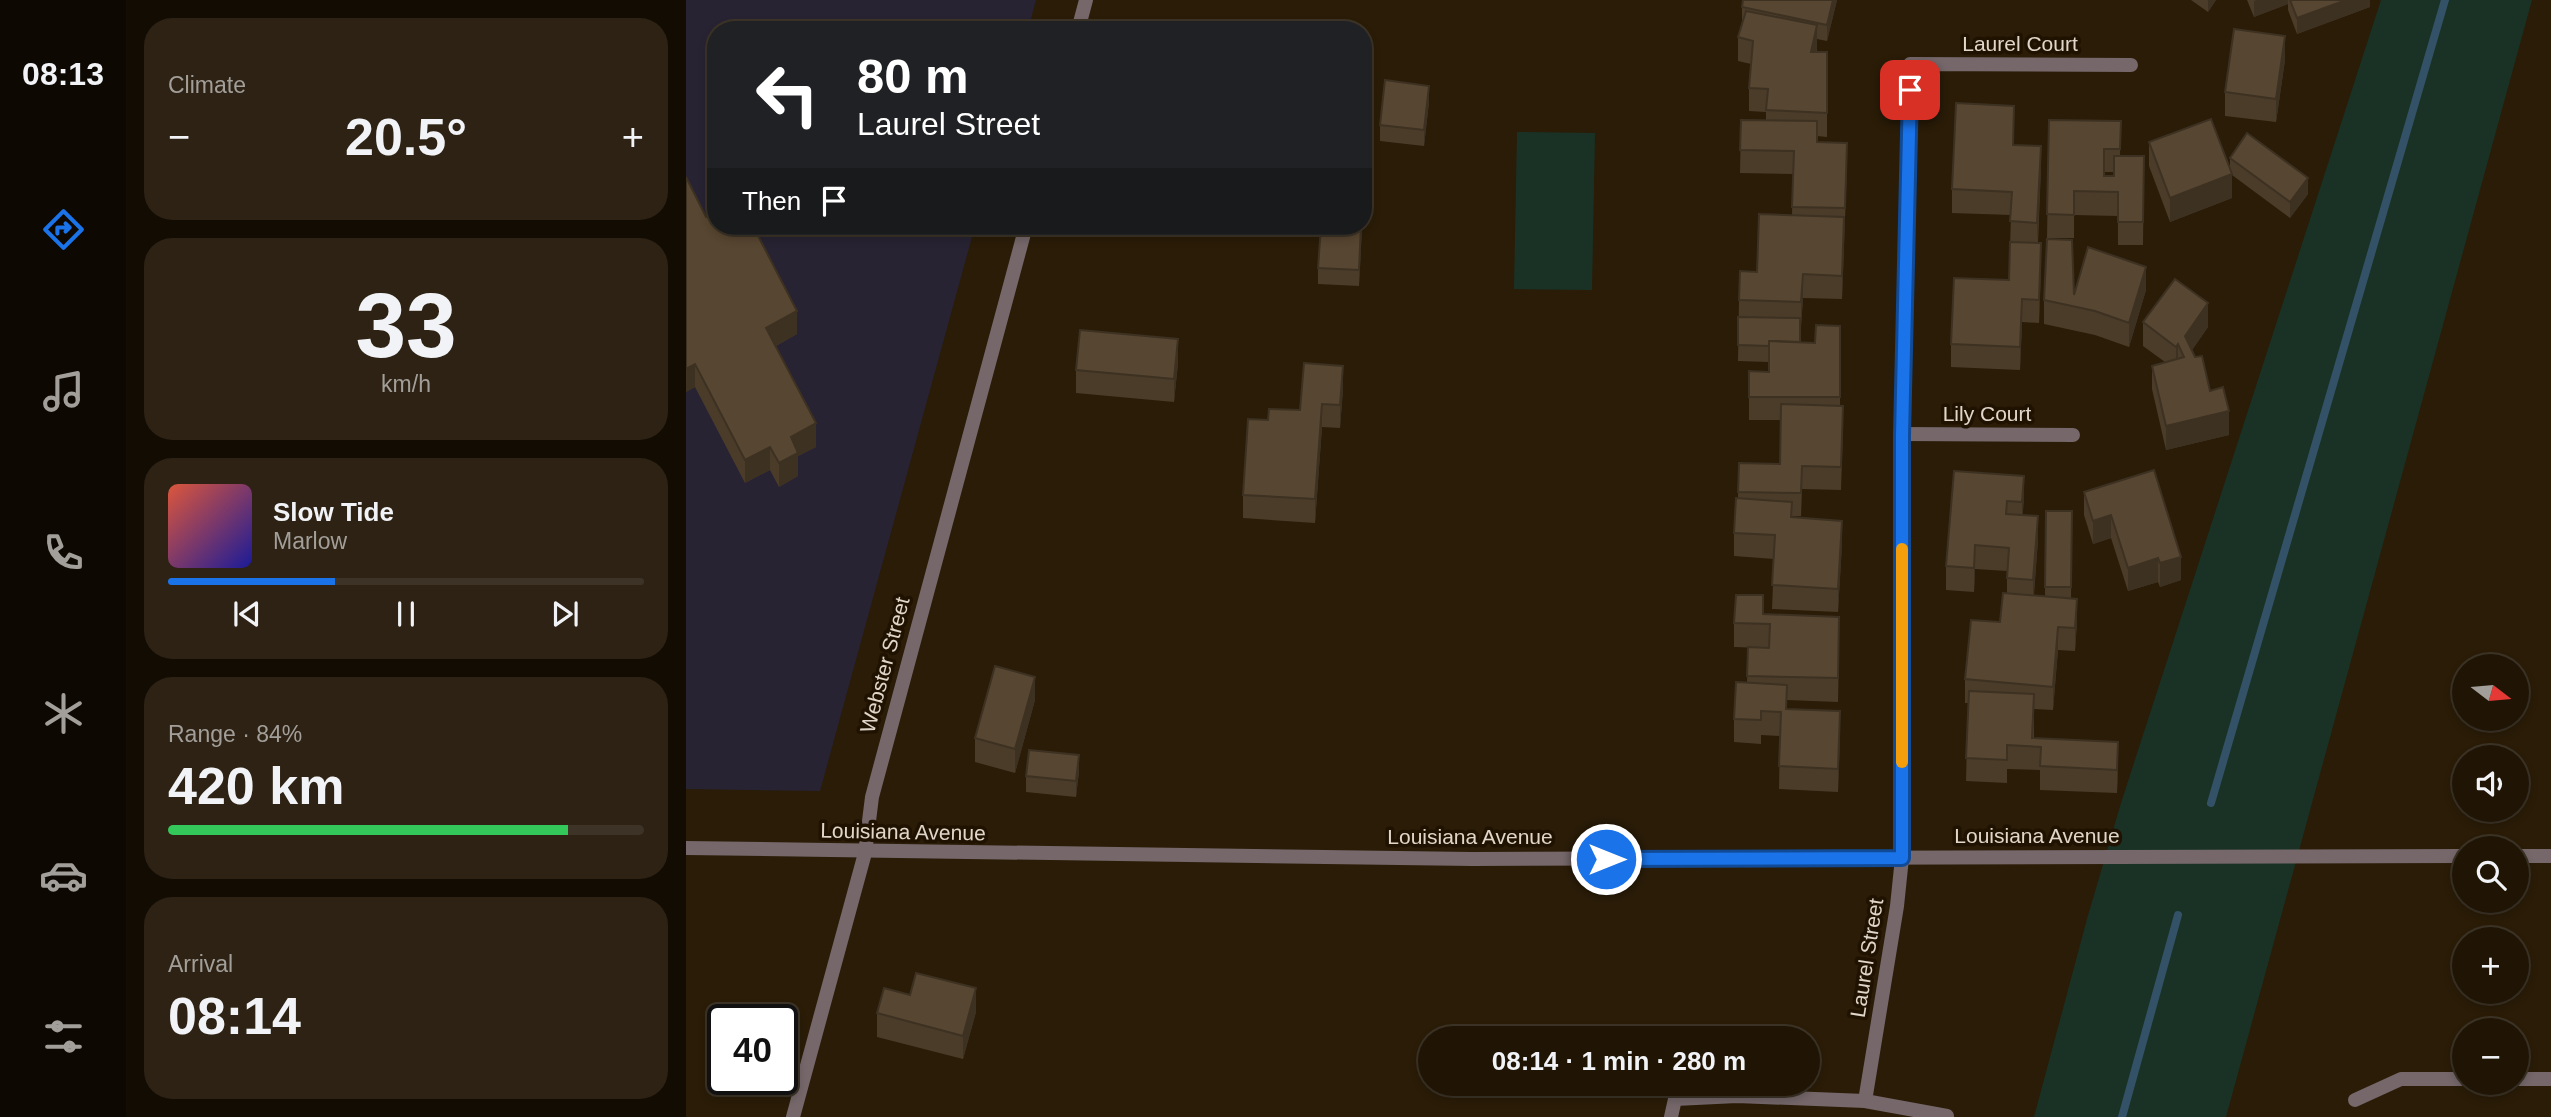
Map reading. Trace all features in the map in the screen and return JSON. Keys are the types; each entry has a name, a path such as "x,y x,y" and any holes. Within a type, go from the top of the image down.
{"street":[{"path":"1080,21 1086,0"},
{"name":"Laurel Court","path":"1910,64 2131,65"},
{"name":"Laurel Street","path":"1865,1101 1897,906 1902,858 1902,435 1910,64"},
{"name":"Webster Street","path":"793,1117 865,853 872,797 1024,235"},
{"name":"Lily Court","path":"1902,435 2073,435"},
{"name":"Louisiana Avenue","path":"686,848 865,853 1472,859 2452,856"},
{"path":"2529,856 2551,856"},
{"path":"2356,1100 2401,1079 2452,1079"},
{"path":"2529,1079 2551,1079"},
{"path":"1671,1117 1675,1099 1737,1096 1865,1101 1948,1116"}],"shaded area":[{"path":"686,0 1036,0 1030,21 707,21 707,235 973,235 820,791 686,789"}],"green space":[{"path":"2381,0 2532,0 2226,1117 2034,1117 2121,803"},
{"path":"1517,132 1595,133 1592,290 1514,289"}],"building":[{"path":"1743,0 1833,0 1827,25 1742,7"},
{"path":"2290,0 2346,0 2297,18"},
{"path":"1746,11 1817,25 1811,52 1827,52 1827,113 1766,110 1768,89 1749,88 1753,41 1738,37"},
{"path":"2234,29 2285,36 2276,99 2225,92"},
{"path":"1385,80 1429,86 1424,130 1380,125"},
{"path":"1956,103 2014,106 2013,145 2041,146 2037,223 2010,221 2012,192 1952,189"},
{"path":"2211,119 2232,174 2170,198 2149,142"},
{"path":"1741,120 1817,121 1817,142 1847,143 1845,208 1792,207 1794,151 1740,150"},
{"path":"2049,120 2121,121 2120,149 2104,149 2104,176 2114,176 2114,156 2144,156 2143,222 2118,222 2118,192 2074,191 2074,215 2047,214"},
{"path":"2247,133 2308,178 2290,202 2230,158"},
{"path":"686,177 707,216 707,235 758,235 797,311 766,328 816,423 791,437 798,453 779,463 770,447 745,460 695,364 686,369"},
{"path":"1759,214 1844,217 1842,276 1803,274 1801,302 1739,300 1740,271 1757,272"},
{"path":"1320,235 1361,235 1359,270 1318,268"},
{"path":"2047,239 2072,240 2074,295 2088,247 2146,267 2129,323 2095,311 2044,300"},
{"path":"2010,242 2041,243 2039,300 2022,299 2020,347 1951,344 1954,278 2009,280"},
{"path":"2175,279 2208,303 2185,336 2195,357 2202,356 2210,391 2223,387 2229,411 2166,426 2152,366 2184,357 2178,344 2176,347 2143,322"},
{"path":"1738,317 1800,318 1800,342 1769,341 1769,346 1738,345"},
{"path":"1816,325 1840,326 1840,397 1749,397 1749,371 1769,372 1769,341 1815,343"},
{"path":"1080,330 1178,339 1174,379 1076,370"},
{"path":"1304,363 1343,366 1340,405 1322,404 1315,499 1243,495 1248,419 1268,420 1269,409 1300,410"},
{"path":"1781,404 1843,406 1841,467 1802,466 1801,493 1738,492 1739,463 1780,464"},
{"path":"2154,470 2181,557 2160,563 2158,558 2128,568 2111,515 2093,521 2084,492"},
{"path":"1954,471 2024,476 2022,502 2007,501 2006,514 2038,516 2033,580 2007,578 2009,548 1975,545 1974,568 1946,566"},
{"path":"1736,498 1792,502 1791,517 1842,521 1838,589 1772,585 1775,535 1734,533"},
{"path":"2046,511 2072,511 2071,587 2045,587"},
{"path":"2003,593 2077,599 2075,628 2058,627 2053,687 1965,679 1971,620 2000,622"},
{"path":"1736,595 1763,595 1763,614 1839,617 1838,678 1747,676 1748,647 1769,648 1770,624 1734,623"},
{"path":"995,666 1035,677 1015,749 975,738"},
{"path":"1736,682 1787,685 1786,709 1840,711 1838,769 1779,766 1781,712 1761,711 1761,720 1734,719"},
{"path":"1969,691 2034,694 2032,738 2118,742 2117,770 2040,766 2041,747 2007,745 2007,760 1966,758"},
{"path":"1029,750 1079,755 1076,781 1026,776"},
{"path":"916,973 976,988 963,1036 877,1013 884,988 910,995"}],"waterway":[{"path":"2211,803 2445,0"},
{"path":"2122,1117 2178,915"}],"slow traffic":[{"path":"1902,549 1902,762"}],"route":[{"path":"1606,859 1902,858 1902,435 1910,90"}]}
